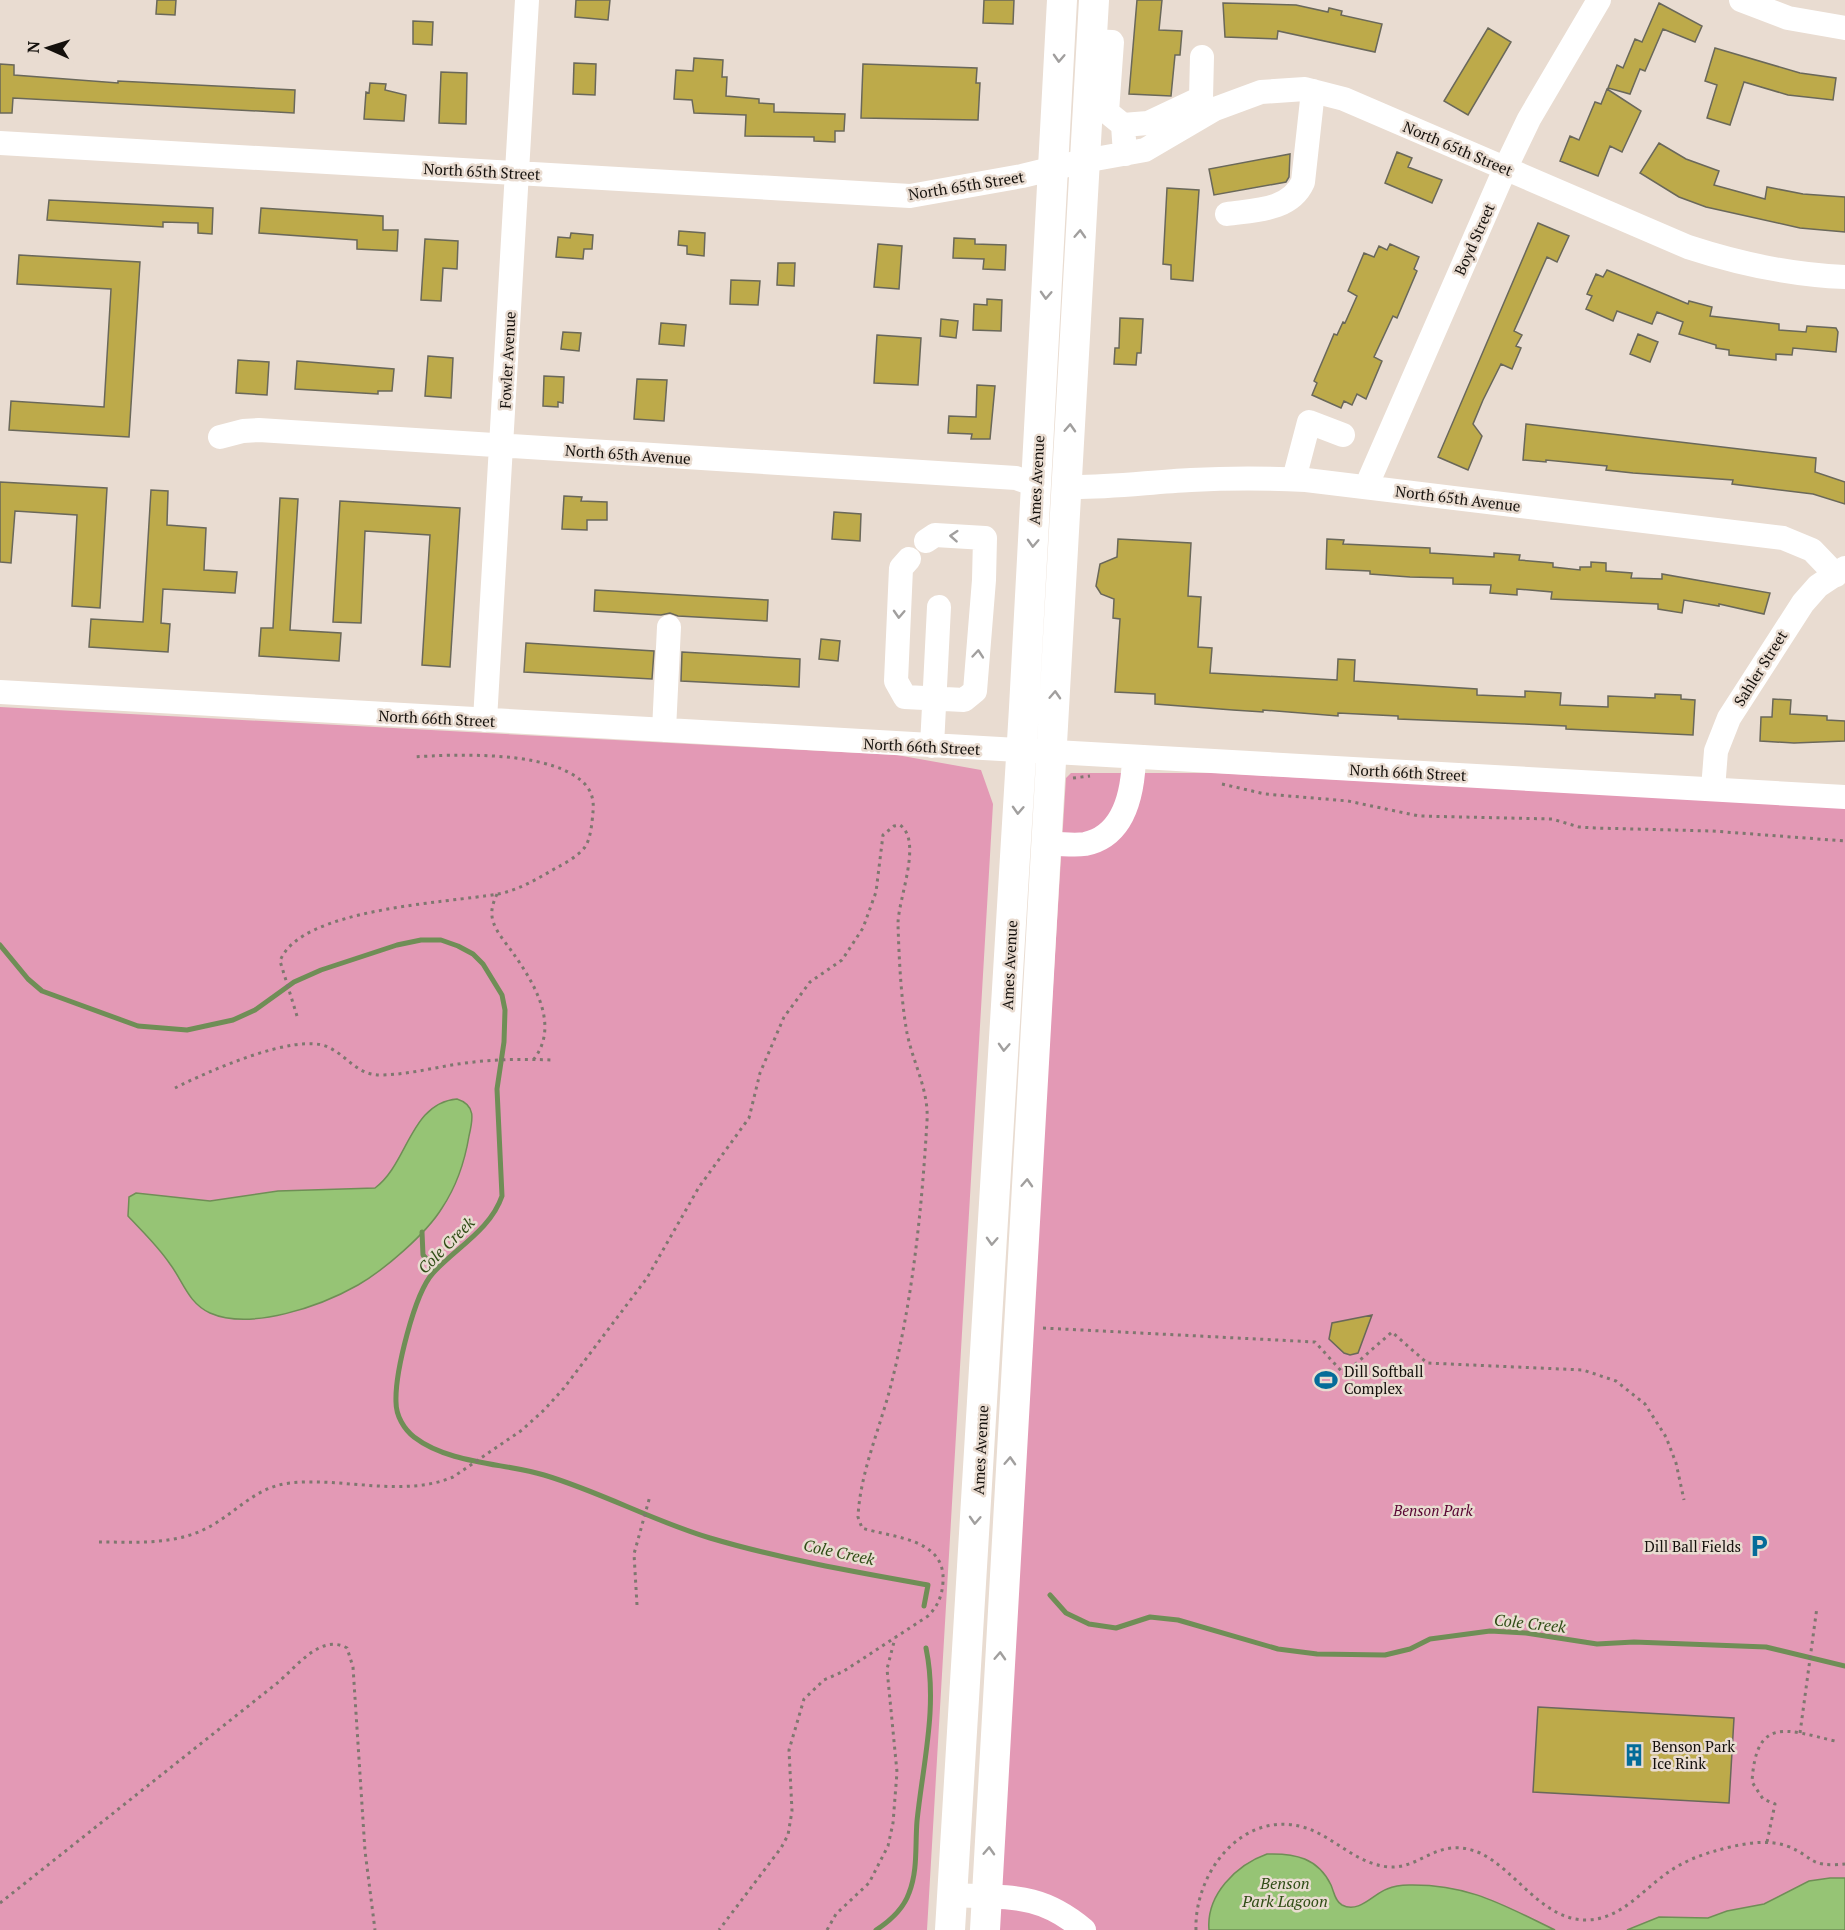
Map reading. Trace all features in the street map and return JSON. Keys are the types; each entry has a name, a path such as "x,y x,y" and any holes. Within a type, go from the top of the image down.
{"main road":[{"name":"Ames Avenue","path":"950,1930 1022,752 1062,0"},
{"name":"Ames Avenue","path":"985,1930 1047,844 1059,766 1066,487 1084,161 1098,97 1091,40 1094,0"}],"street":[{"name":"Fowler Avenue","path":"484,720 527,0"},
{"name":"Boyd Street","path":"1366,487 1505,168 1529,120 1599,0"},
{"path":"1741,0 1788,18 1845,28"},
{"path":"1098,97 1107,112 1123,125 1148,123 1203,106 1202,57"},
{"name":"North 65th Street","path":"0,143 910,196 1145,150 1203,106 1261,92 1313,91 1344,99 1688,247 1731,261 1776,271 1845,277"},
{"path":"1227,214 1281,205 1299,190 1303,182 1313,91"},
{"path":"1123,125 1125,154"},
{"path":"1294,479 1309,422 1343,435"},
{"name":"North 65th Avenue","path":"220,437 243,430 259,430 1016,478 1036,485"},
{"name":"North 65th Avenue","path":"1066,487 1100,488 1189,480 1294,479 1783,538 1812,550 1840,571"},
{"path":"909,559 901,568 896,681 905,697 964,700 975,691 985,538 935,535 926,542"},
{"name":"Sahler Street","path":"1713,789 1716,751 1729,718 1803,603 1818,586 1840,571"},
{"path":"932,746 939,607"},
{"path":"664,730 669,627"},
{"name":"North 66th Street","path":"0,692 1022,752 1059,766 1134,765 1713,789 1845,797"},
{"path":"1047,844 1088,843 1114,827 1125,813 1130,798 1134,765"},
{"path":"953,1895 1042,1903 1070,1918 1084,1930"}],"path":[{"path":"297,1016 294,1000 280,961 288,946 300,936 341,919 497,894 518,888 575,856 586,846 594,806 592,795 587,784 567,771 520,759 438,755 413,757"},
{"path":"1059,766 1134,765"},
{"path":"1221,783 1265,794 1348,801 1419,816 1552,819 1579,827 1712,831 1845,841"},
{"path":"99,1542 144,1542 193,1534 217,1522 254,1494 288,1483 418,1484 453,1477 522,1430 555,1398 647,1278 699,1187 749,1118 760,1073 784,1017 810,982 842,960 863,928 876,892 883,835 888,829 900,825 909,835 910,849 899,902 898,924 907,1032 925,1091 927,1120 912,1274 892,1380 858,1517 862,1528 918,1543 936,1554 941,1565 943,1580 937,1607 928,1616 844,1671 824,1680 804,1699 789,1750 793,1798 788,1835 765,1871 719,1930"},
{"path":"497,894 493,903 492,920 533,987 545,1018 543,1045 534,1059"},
{"path":"175,1088 243,1059 303,1043 328,1047 359,1071 371,1075 418,1073 474,1062 552,1060"},
{"path":"1042,1328 1315,1342 1344,1374 1392,1332 1427,1363 1583,1370 1616,1382 1645,1404 1666,1437 1676,1462 1684,1500"},
{"path":"637,1605 635,1544 650,1496"},
{"path":"1800,1733 1817,1607"},
{"path":"827,1930 836,1914 869,1883 888,1846 893,1823 897,1772 887,1669 896,1636"},
{"path":"0,1903 283,1678 303,1659 322,1646 333,1643 347,1648 353,1667 365,1851 375,1930"},
{"path":"1767,1842 1775,1804 1763,1799 1752,1782 1761,1744 1771,1733 1783,1729 1835,1740"},
{"path":"1196,1930 1200,1895 1222,1853 1234,1841 1250,1832 1271,1827 1301,1827 1315,1831 1361,1859 1388,1866 1398,1867 1443,1849 1469,1849 1494,1862 1557,1912 1583,1920 1596,1920 1620,1911 1672,1869 1714,1851 1767,1842 1786,1846 1812,1862 1845,1864"}],"green space":[{"path":"0,707 897,755 981,770 993,804 927,1930 0,1930"},
{"name":"Benson Park","path":"1071,773 1216,773 1845,807 1845,1930 994,1930 1066,778"}],"water":[{"path":"457,1099 467,1105 472,1113 470,1130 456,1182 435,1218 404,1251 358,1285 306,1308 265,1318 245,1319 227,1318 202,1309 191,1298 165,1257 128,1216 129,1197 136,1193 210,1201 278,1191 375,1188 395,1165 419,1123 429,1111 441,1103"},
{"name":"Benson Park Lagoon","path":"1267,1854 1296,1856 1312,1863 1326,1876 1338,1901 1348,1907 1360,1905 1392,1887 1406,1885 1450,1888 1485,1898 1555,1930 1209,1930 1212,1905 1225,1883 1244,1866"},
{"path":"1845,1878 1845,1930 1627,1930 1659,1917 1708,1918 1727,1911 1764,1904 1809,1881"}],"building":[{"path":"157,0 176,0 175,15 156,14"},
{"path":"576,0 610,0 608,20 575,17"},
{"path":"984,0 1014,0 1013,24 983,23"},
{"path":"1137,0 1162,0 1159,30 1182,31 1180,55 1175,55 1171,96 1129,94"},
{"path":"1223,3 1296,5 1328,12 1329,8 1342,11 1341,15 1382,24 1375,52 1278,31 1277,39 1225,37"},
{"path":"1659,3 1702,26 1695,42 1663,29 1645,71 1640,69 1630,94 1608,88 1617,65 1623,68 1635,39 1642,42"},
{"path":"413,21 433,22 432,45 413,44"},
{"path":"1488,28 1511,42 1468,115 1444,101"},
{"path":"1715,48 1800,73 1836,78 1833,100 1788,95 1744,82 1730,125 1707,118 1717,85 1705,81"},
{"path":"694,58 723,60 722,77 727,77 726,96 759,99 759,103 774,104 774,112 845,114 844,131 835,131 835,142 814,141 814,137 745,136 746,115 694,113 692,100 674,99 676,70 693,71"},
{"path":"574,63 596,64 595,95 573,94"},
{"path":"0,64 14,65 14,75 118,83 118,81 295,90 294,113 13,98 12,113 0,113"},
{"path":"863,64 977,68 976,83 980,83 978,120 861,118"},
{"path":"441,72 467,73 466,124 439,123"},
{"path":"370,83 386,84 385,90 406,95 404,121 364,119 366,92 369,93"},
{"path":"1607,89 1641,111 1622,152 1610,146 1598,176 1560,161 1570,136 1579,140 1595,102 1601,104"},
{"path":"1659,143 1686,159 1719,171 1714,185 1765,199 1767,187 1803,194 1845,197 1845,232 1800,228 1706,207 1679,197 1640,173"},
{"path":"1397,152 1412,158 1408,167 1442,180 1432,203 1385,183"},
{"path":"1290,154 1289,177 1286,182 1214,195 1209,169"},
{"path":"1167,188 1199,190 1193,281 1171,279 1171,265 1163,264"},
{"path":"49,200 213,208 212,234 198,233 198,223 163,222 163,227 47,220"},
{"path":"261,208 383,216 383,230 398,230 397,251 357,249 357,240 259,233"},
{"path":"1538,223 1569,236 1557,262 1547,257 1514,331 1522,335 1516,346 1521,348 1512,369 1501,364 1483,400 1473,424 1482,436 1468,470 1438,457"},
{"path":"679,231 705,233 704,256 687,254 687,246 678,245"},
{"path":"571,233 593,235 592,249 584,249 583,259 556,257 558,237 570,238"},
{"path":"954,238 975,239 975,244 1006,245 1005,270 983,269 984,259 953,258"},
{"path":"425,239 458,241 457,269 443,268 441,301 421,300"},
{"path":"878,244 902,246 899,289 874,287"},
{"path":"1390,244 1419,257 1414,269 1417,271 1397,318 1393,316 1374,357 1382,361 1366,399 1357,394 1352,405 1344,401 1341,408 1312,395 1317,383 1314,381 1334,334 1337,335 1343,322 1345,323 1357,296 1348,291 1364,253 1374,257 1379,246 1387,250"},
{"path":"19,255 140,262 129,437 9,430 11,401 104,407 111,289 17,284"},
{"path":"778,263 795,263 794,286 777,285"},
{"path":"1607,270 1688,304 1689,301 1712,307 1710,316 1779,324 1779,330 1806,332 1807,326 1836,328 1838,332 1836,352 1793,348 1792,355 1776,354 1776,360 1729,355 1729,350 1716,348 1716,345 1679,334 1683,322 1657,312 1652,324 1617,311 1613,321 1586,309 1592,296 1587,294 1596,274 1603,277"},
{"path":"731,280 760,281 758,305 730,304"},
{"path":"987,299 1002,300 1001,331 973,330 974,304 987,305"},
{"path":"1120,318 1143,319 1141,353 1137,353 1136,365 1114,364 1115,348 1119,348"},
{"path":"941,319 958,321 956,338 940,336"},
{"path":"661,323 686,325 684,346 659,344"},
{"path":"563,332 581,333 579,351 561,349"},
{"path":"1638,334 1658,342 1650,362 1630,354"},
{"path":"877,335 921,338 918,385 874,383"},
{"path":"428,356 453,358 451,398 425,396"},
{"path":"238,360 269,362 267,395 236,393"},
{"path":"297,361 394,369 392,391 378,391 378,394 295,389"},
{"path":"544,376 564,377 563,403 558,402 558,407 543,406"},
{"path":"637,379 667,380 664,421 634,419"},
{"path":"977,385 995,386 990,439 971,439 972,434 948,433 949,416 976,417"},
{"path":"1526,424 1816,458 1815,472 1845,482 1845,504 1813,494 1732,484 1733,480 1633,473 1606,470 1607,466 1523,460"},
{"path":"0,482 107,488 100,608 72,606 77,515 15,511 11,563 0,562"},
{"path":"151,490 168,491 167,525 206,528 204,570 237,572 235,593 163,589 161,623 170,624 168,652 89,647 91,619 143,622"},
{"path":"564,496 582,497 581,501 607,502 607,520 587,520 587,530 562,529"},
{"path":"280,498 298,499 290,630 341,633 339,661 259,656 261,628 273,628"},
{"path":"340,501 460,508 450,667 422,665 430,535 365,531 361,623 333,622"},
{"path":"834,512 861,514 860,541 832,539"},
{"path":"1118,539 1191,543 1188,596 1201,597 1198,647 1212,648 1210,673 1337,680 1338,659 1355,660 1354,681 1477,689 1477,695 1525,697 1525,691 1561,693 1560,705 1608,707 1608,696 1655,698 1655,694 1681,695 1681,699 1695,700 1693,735 1566,729 1566,726 1398,719 1398,716 1338,713 1338,716 1233,710 1155,704 1155,694 1115,692 1120,619 1113,618 1114,599 1101,594 1096,586 1100,564 1117,557"},
{"path":"1327,539 1344,540 1343,544 1430,548 1430,553 1494,557 1494,553 1520,555 1519,560 1553,563 1553,567 1580,570 1580,567 1591,567 1591,562 1606,563 1606,571 1632,573 1631,578 1662,579 1662,574 1770,593 1764,614 1719,604 1719,606 1684,600 1682,613 1658,609 1658,604 1551,599 1552,592 1517,589 1517,595 1490,593 1491,585 1453,584 1453,578 1410,577 1370,574 1370,571 1326,569"},
{"path":"595,590 768,600 767,621 678,616 670,613 661,615 594,611"},
{"path":"821,639 840,641 838,661 819,659"},
{"path":"526,643 654,651 652,679 524,672"},
{"path":"682,652 800,659 799,687 681,681"},
{"path":"1773,699 1791,700 1790,714 1827,716 1827,720 1845,721 1845,741 1794,743 1760,741 1761,717 1772,717"},
{"path":"1372,1315 1358,1353 1350,1355 1344,1353 1329,1339 1332,1323"},
{"name":"Benson Park Ice Rink","path":"1538,1707 1734,1718 1729,1803 1533,1792"}],"waterway":[{"name":"Cole Creek","path":"0,945 28,979 42,991 138,1026 187,1030 233,1020 255,1010 294,982 321,970 397,945 421,940 441,940 473,954 483,964 502,995 505,1010 504,1042 497,1089 502,1196 490,1218 472,1238 433,1273 419,1298 402,1354 397,1389 396,1407 404,1426 414,1437 443,1453 544,1475 710,1538 791,1559 928,1585 924,1606"},
{"path":"422,1232 423,1255 430,1263 432,1274"},
{"name":"Cole Creek","path":"1050,1595 1066,1613 1089,1624 1116,1628 1150,1617 1178,1620 1278,1649 1317,1654 1385,1655 1410,1649 1430,1639 1490,1631 1526,1633 1597,1644 1634,1642 1766,1647 1845,1666"},
{"path":"876,1930 900,1910 909,1893 914,1876 917,1821 930,1713 926,1648"}],"place":[{"name":"Dill Softball Complex","path":"1326,1380"},
{"name":"Dill Ball Fields","path":"1759,1546"},
{"name":"Benson Park Ice Rink","path":"1634,1755"}]}
